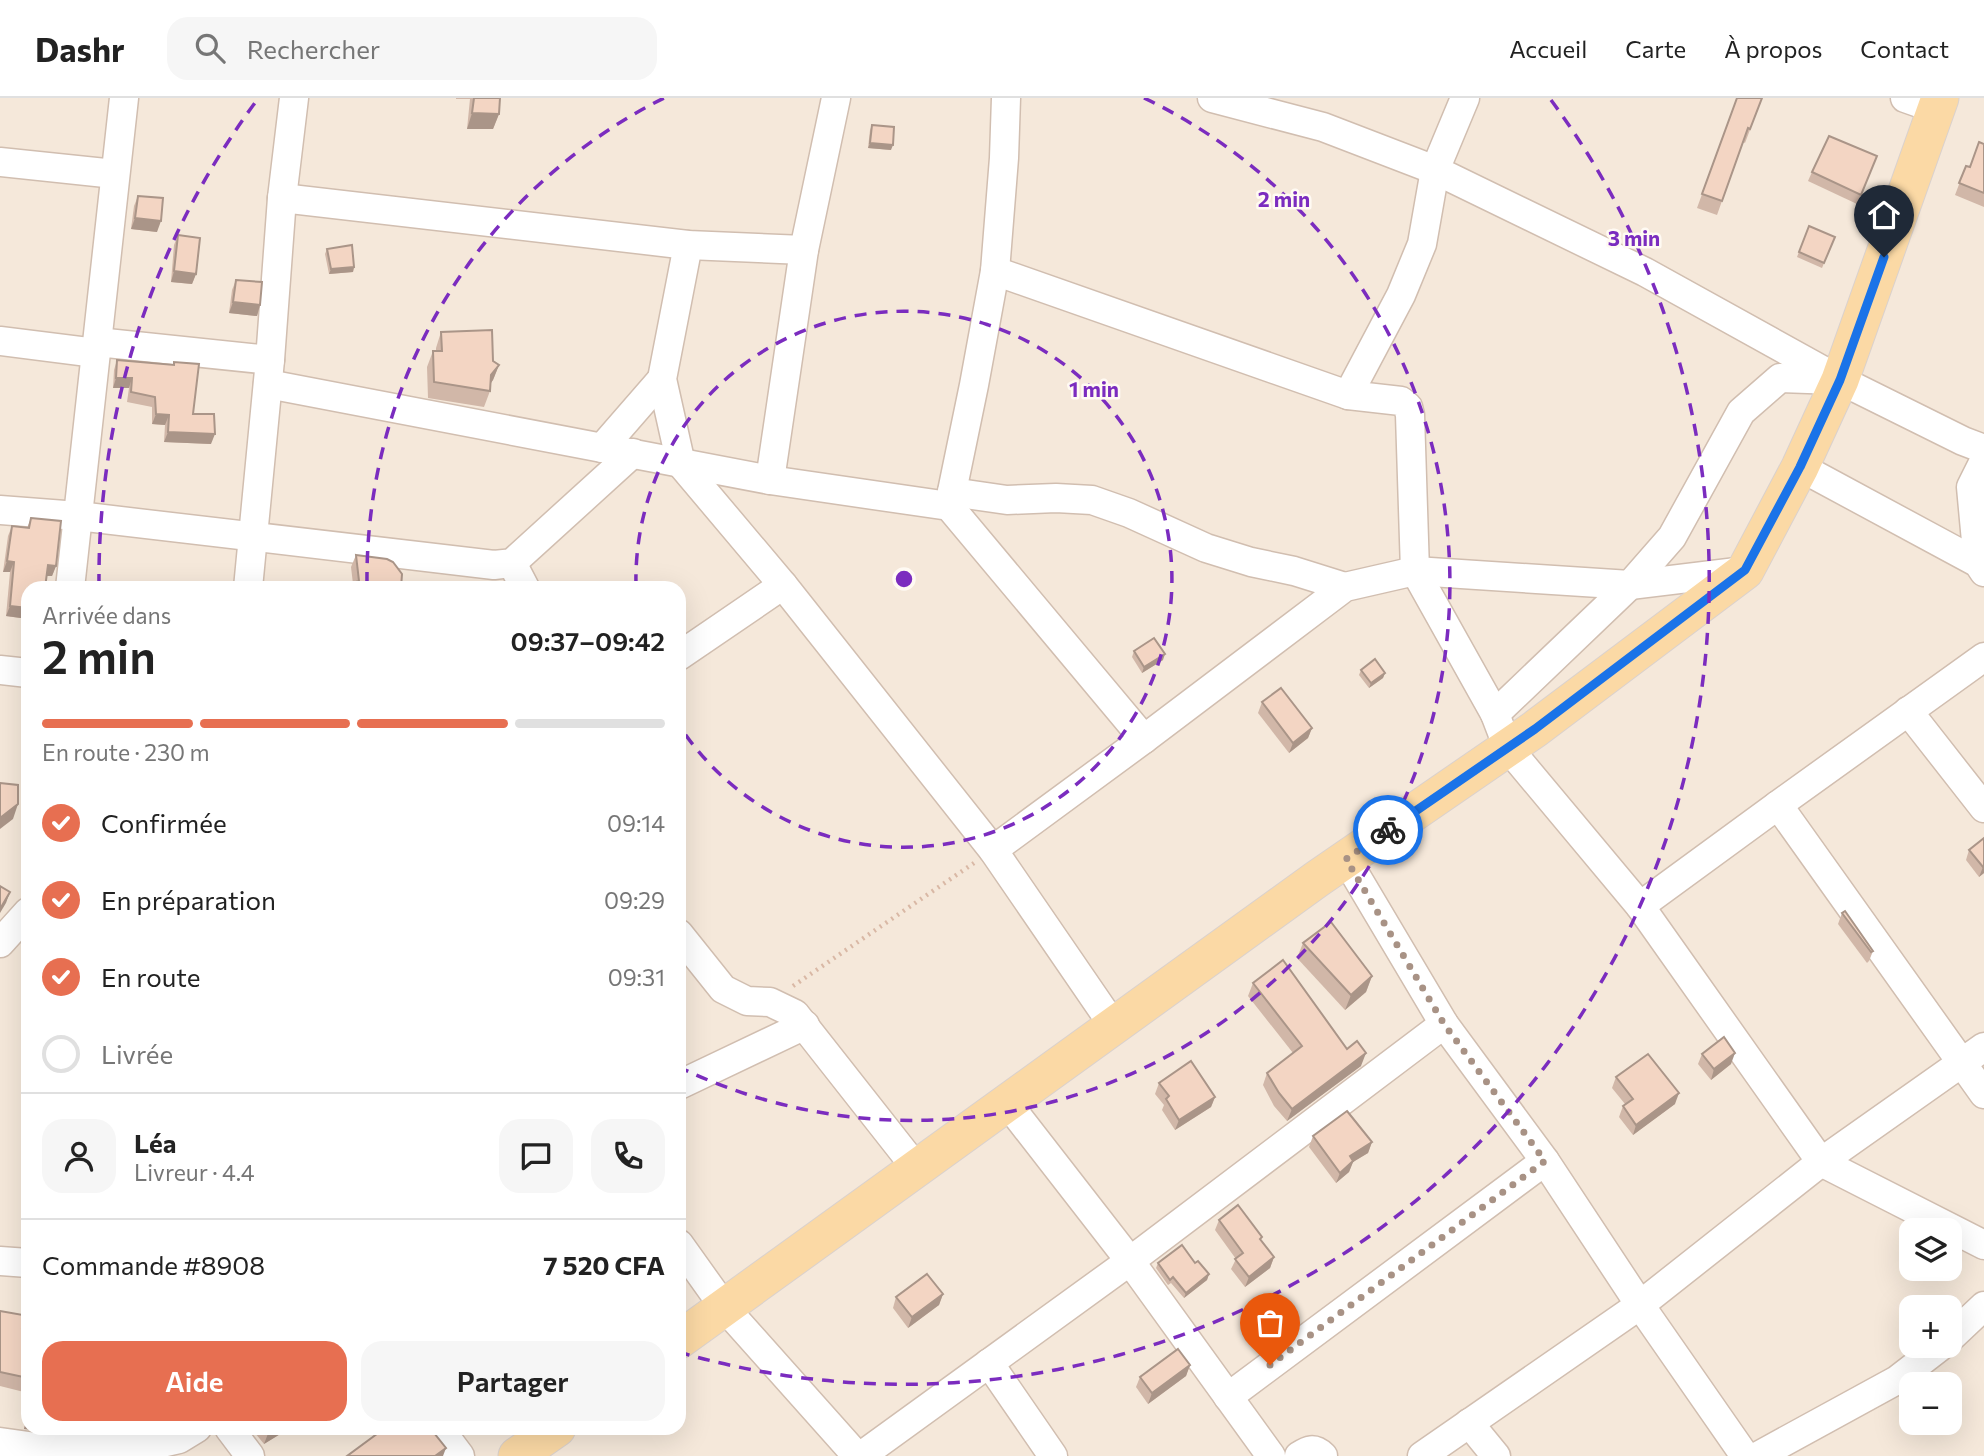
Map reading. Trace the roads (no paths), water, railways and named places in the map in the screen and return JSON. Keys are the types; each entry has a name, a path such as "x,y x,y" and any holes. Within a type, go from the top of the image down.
{"main road":[{"path":"686,1335 1113,1025 1346,859 1508,748 1745,570 1800,467 1840,380 1927,102"},
{"path":"517,1456 547,1435"}],"street":[{"path":"71,581 124,98"},
{"path":"249,581 269,372 282,198 294,98"},
{"path":"770,480 804,250 836,98"},
{"path":"1006,98 995,271 950,499 1143,739"},
{"path":"1212,98 1323,127 1435,170 1645,272 1840,380 1984,449"},
{"path":"1348,395 1401,295 1422,244 1435,170 1465,98"},
{"path":"0,162 115,174"},
{"path":"282,198 688,245 804,250"},
{"path":"688,245 663,379 681,464 783,585 993,850 1113,1025"},
{"path":"995,271 1348,395 1401,401 1408,407 1415,571 1495,715 1508,748 1640,906 1821,1162 1984,1245"},
{"path":"0,341 96,348 269,372 603,448 770,480 950,499 1092,500 1129,513 1206,548 1345,587"},
{"path":"1495,715 1630,585 1672,537 1741,412 1780,378 1840,380"},
{"path":"603,448 663,379"},
{"path":"0,510 253,536 506,576 633,453"},
{"path":"1981,568 1978,490 1984,461"},
{"path":"1800,467 1981,568"},
{"path":"993,850 1345,587 1415,571 1630,585 1745,570"},
{"path":"686,651 783,585"},
{"path":"1640,906 1984,657"},
{"path":"0,670 21,672"},
{"path":"1908,711 1984,808"},
{"path":"1777,805 1973,1056 1984,1094"},
{"path":"1346,859 1444,1024 1545,1161 1640,1305 1745,1456"},
{"path":"0,943 21,920"},
{"path":"686,942 723,989 747,1001 769,1002 794,1014 918,1169"},
{"path":"686,1254 724,1307 859,1456 1130,1261 1444,1024"},
{"path":"686,1082 805,1025"},
{"path":"1422,1456 1640,1305 1821,1162 1973,1056"},
{"path":"1007,1104 1130,1261 1272,1456"},
{"path":"1228,1396 1545,1161"},
{"path":"0,1261 21,1262"},
{"path":"1962,1327 1984,1306"},
{"path":"1758,1456 1897,1380 1925,1358"},
{"path":"989,1363 1053,1456"},
{"path":"1469,1423 1496,1456"},
{"path":"0,1442 42,1452 149,1446 186,1435"},
{"path":"234,1435 250,1456"},
{"path":"444,1435 460,1456"},
{"path":"1299,1456 1308,1450 1314,1450 1322,1456"}]}
